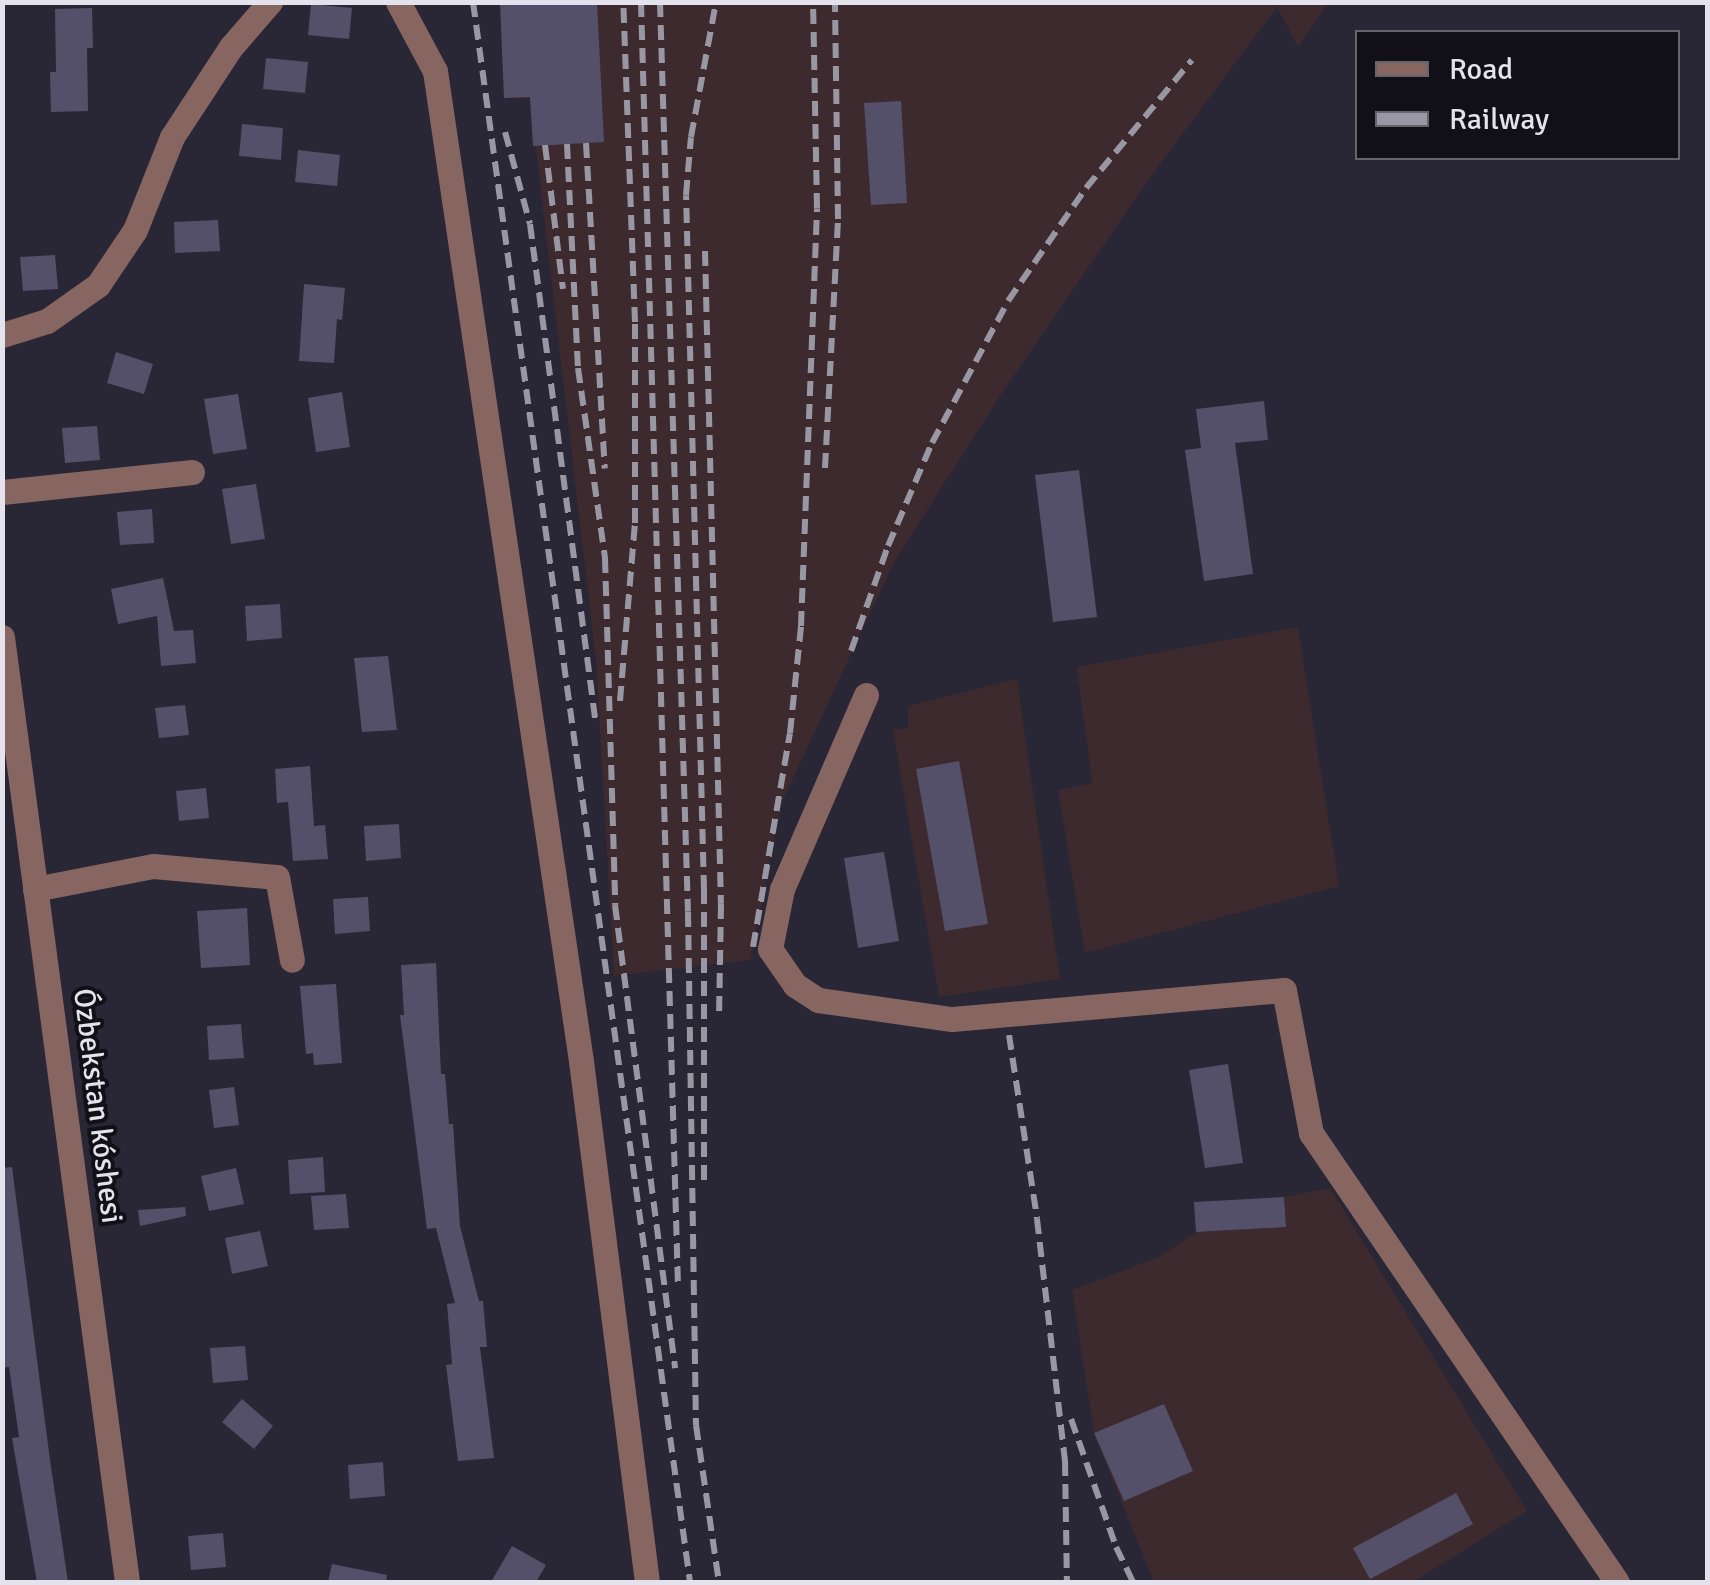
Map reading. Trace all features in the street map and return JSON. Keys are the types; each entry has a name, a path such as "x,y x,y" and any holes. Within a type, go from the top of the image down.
{"street":[{"path":"2,335 47,321 98,285 135,230 172,137 231,47 270,2"},
{"path":"398,2 435,71 581,1061 647,1582"},
{"path":"2,492 192,472"},
{"name":"Ózbekstan kóshesi","path":"2,637 127,1582"},
{"path":"866,695 782,889 770,949 795,985 818,1000 952,1020 1284,990 1312,1133 1617,1582"},
{"path":"36,888 153,866 277,877 292,960"}],"shaded area":[{"path":"500,3 1328,3 1298,47 1277,7 1149,179 1002,393 894,562 782,802 750,960 614,976 596,660 530,98 504,98"},
{"path":"1298,627 1339,886 1085,953 1058,790 1092,783 1077,667"},
{"path":"1017,679 1060,979 939,997 893,730 908,728 908,706"},
{"path":"1330,1188 1527,1511 1413,1582 1154,1582 1094,1433 1072,1290 1159,1257 1196,1232 1286,1227 1284,1197"}],"building":[{"path":"500,2 597,2 604,142 533,146 530,97 504,98"},
{"path":"311,4 352,8 349,39 308,35"},
{"path":"92,8 93,48 87,48 88,111 51,112 50,72 56,72 55,9"},
{"path":"266,58 308,62 305,93 263,89"},
{"path":"901,101 907,203 871,205 864,103"},
{"path":"242,124 283,128 281,160 239,156"},
{"path":"298,150 340,155 337,186 295,182"},
{"path":"218,220 220,251 175,253 174,222"},
{"path":"55,255 58,289 23,291 20,257"},
{"path":"304,284 345,288 342,320 337,319 334,363 299,361"},
{"path":"116,352 153,364 144,394 107,383"},
{"path":"342,392 350,447 316,452 308,398"},
{"path":"238,394 247,449 213,454 204,399"},
{"path":"1264,401 1268,440 1235,443 1253,574 1204,581 1185,450 1201,448 1196,409"},
{"path":"97,426 100,460 65,463 62,428"},
{"path":"1079,470 1097,617 1053,622 1035,475"},
{"path":"256,484 265,539 231,544 222,489"},
{"path":"152,509 154,543 120,545 117,512"},
{"path":"163,578 174,631 193,630 196,663 161,666 157,616 118,624 111,589"},
{"path":"280,604 282,638 247,641 245,606"},
{"path":"388,656 397,730 362,732 354,658"},
{"path":"185,705 189,735 159,738 155,708"},
{"path":"959,761 988,924 945,931 916,769"},
{"path":"310,766 314,826 325,825 328,859 293,861 288,802 277,803 275,769"},
{"path":"206,788 209,818 179,821 176,791"},
{"path":"399,824 401,858 366,861 364,826"},
{"path":"884,852 899,941 858,948 844,858"},
{"path":"368,897 370,931 335,934 333,899"},
{"path":"247,908 250,965 201,968 197,911"},
{"path":"436,963 441,1074 445,1074 449,1124 453,1124 460,1226 479,1301 483,1301 487,1347 480,1347 494,1458 458,1461 446,1365 452,1364 447,1304 455,1303 436,1228 427,1229 400,1015 404,1015 401,965"},
{"path":"336,984 342,1063 314,1065 313,1053 306,1054 300,986"},
{"path":"241,1024 244,1058 209,1060 207,1026"},
{"path":"1228,1064 1243,1163 1205,1168 1189,1070"},
{"path":"234,1087 239,1125 214,1128 209,1090"},
{"path":"323,1157 325,1192 290,1194 288,1160"},
{"path":"12,1167 68,1582 37,1582 12,1438 19,1437 9,1367 2,1368 2,1168"},
{"path":"236,1168 244,1204 209,1211 201,1176"},
{"path":"346,1194 349,1228 314,1230 311,1196"},
{"path":"1284,1197 1286,1227 1196,1232 1194,1202"},
{"path":"185,1207 186,1216 140,1226 138,1210"},
{"path":"260,1231 268,1266 232,1274 225,1238"},
{"path":"245,1346 248,1380 213,1383 210,1348"},
{"path":"242,1399 273,1426 254,1449 222,1422"},
{"path":"1164,1404 1193,1471 1124,1501 1094,1433"},
{"path":"383,1462 385,1496 350,1499 348,1465"},
{"path":"1456,1493 1473,1524 1370,1579 1353,1548"},
{"path":"223,1533 226,1567 191,1570 188,1536"},
{"path":"512,1546 546,1565 536,1582 491,1582"},
{"path":"332,1564 387,1575 386,1582 328,1582"}],"railway":[{"path":"473,2 690,1582"},
{"path":"620,701 635,523 635,322 623,2"},
{"path":"641,2 678,1287"},
{"path":"660,2 688,912 696,1425 719,1582"},
{"path":"704,1180 704,890 686,195 691,137 716,2"},
{"path":"753,947 790,733 801,626 817,208 813,2"},
{"path":"825,468 838,219 835,2"},
{"path":"851,651 888,546 932,443 1008,301 1086,188 1192,60"},
{"path":"505,132 530,224 595,719"},
{"path":"586,143 605,468"},
{"path":"567,144 578,368 605,558 615,905 675,1368"},
{"path":"545,145 563,289"},
{"path":"705,251 721,904 719,1017"},
{"path":"1009,1035 1037,1219 1065,1461 1067,1582"},
{"path":"1071,1419 1116,1547 1133,1582"}]}
